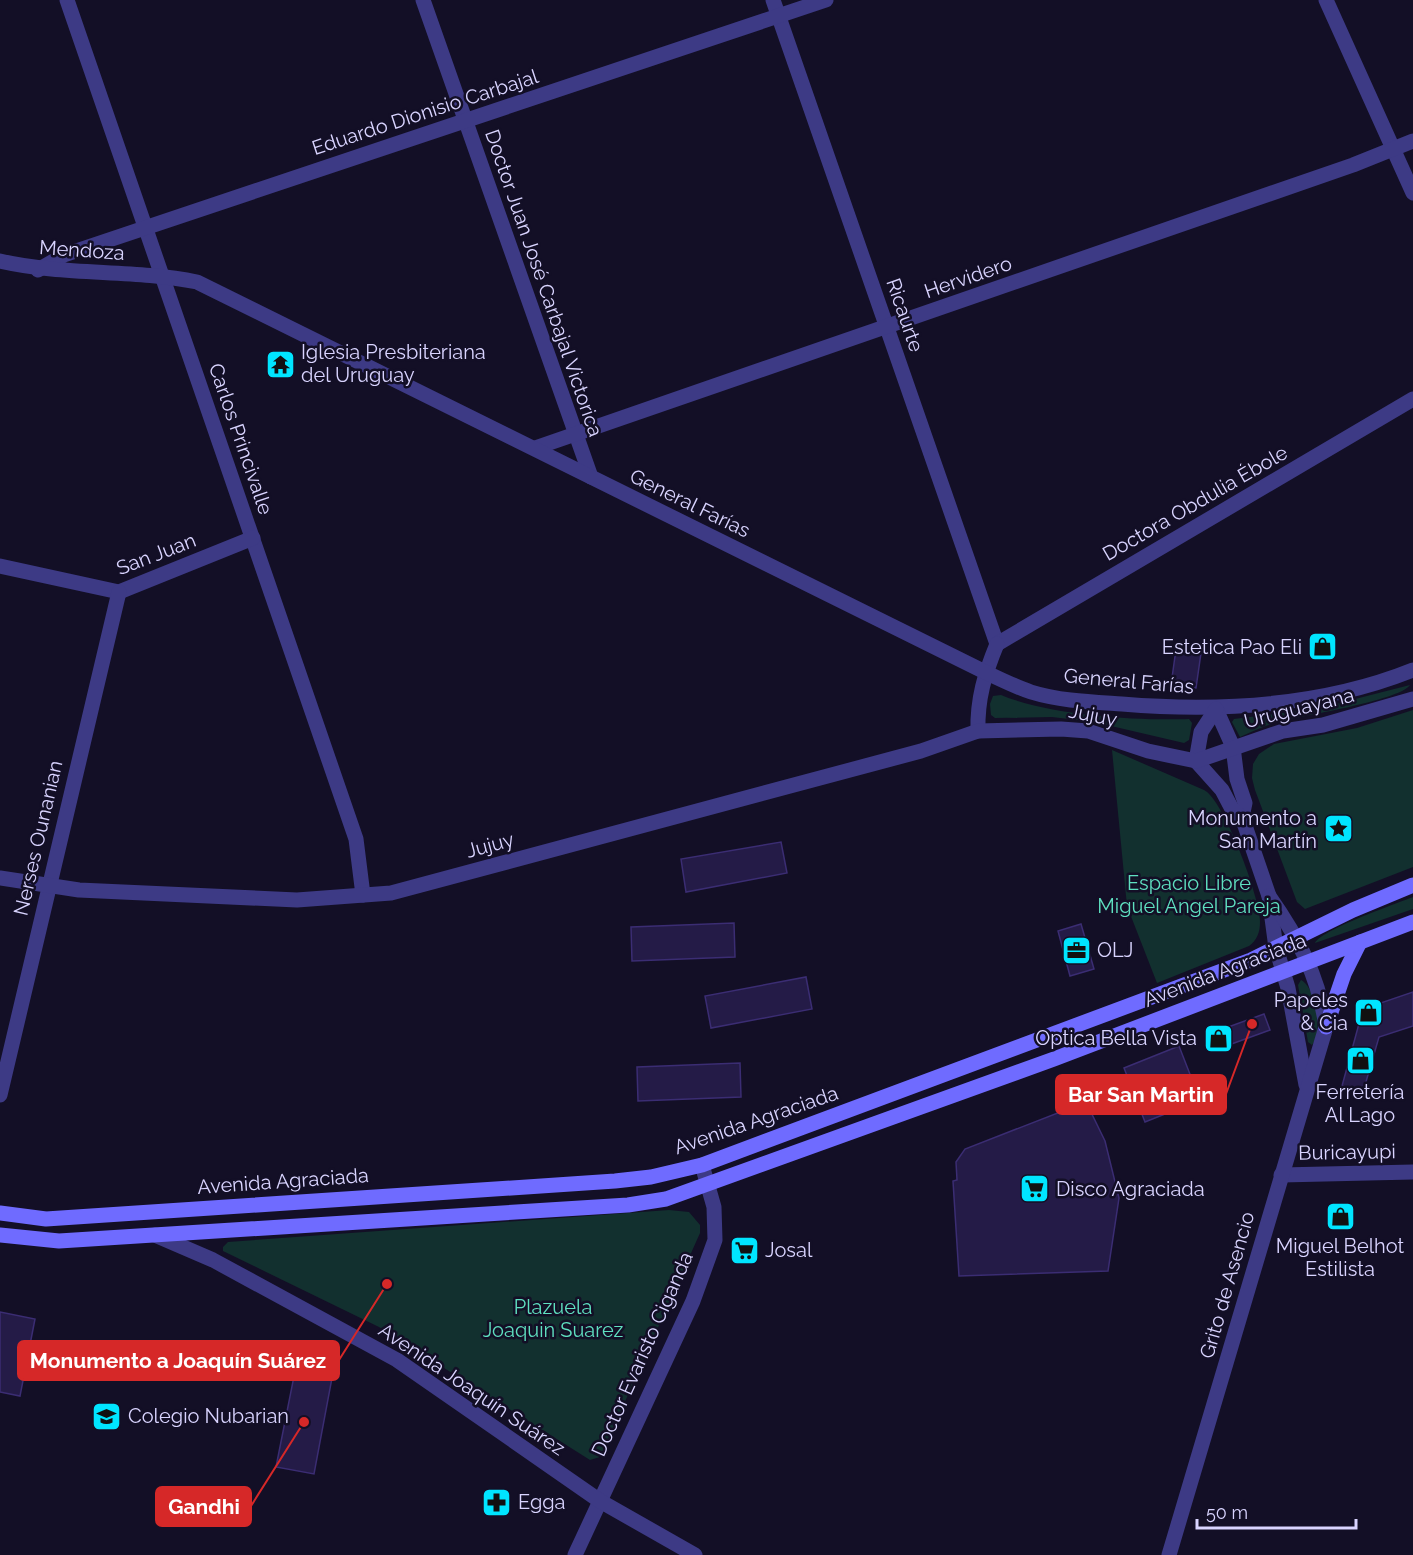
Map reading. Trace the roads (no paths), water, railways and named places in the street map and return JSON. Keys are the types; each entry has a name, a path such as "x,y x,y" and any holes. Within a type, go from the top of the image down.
{"main road":[{"name":"Avenida Agraciada","path":"0,1213 46,1219 651,1177 702,1165 1251,960 1297,936 1413,885"},
{"name":"Avenida Agraciada","path":"0,1235 59,1241 628,1205 666,1199 1054,1059 1282,970 1413,922"},
{"path":"1326,1027 1344,974 1360,942"}],"street":[{"name":"Carlos Princivalle","path":"67,0 356,839 363,895"},
{"name":"Doctor Juan José Carbajal Victorica","path":"423,0 591,477"},
{"name":"Ricaurte","path":"773,0 998,644"},
{"name":"Eduardo Dionisio Carbajal","path":"38,270 64,255 826,0"},
{"path":"1326,0 1413,193"},
{"name":"Hervidero","path":"534,448 886,328 1394,150 1413,141"},
{"name":"Mendoza","path":"0,261 38,270 162,275"},
{"name":"General Farías","path":"162,275 196,282 221,293 985,672 1030,691 1066,699 1170,708 1216,709"},
{"name":"Doctora Obdulia Ébole","path":"998,644 1413,399"},
{"name":"San Juan","path":"0,566 119,592 253,538"},
{"name":"Nerses Ounanian","path":"0,1095 47,886 119,592"},
{"path":"978,731 979,697 985,672 998,644"},
{"name":"Uruguayana","path":"1216,709 1352,690 1413,670"},
{"name":"Uruguayana","path":"1196,761 1283,731 1323,725 1413,699"},
{"path":"1216,709 1233,747 1237,779 1245,803 1242,817 1269,897 1276,948 1306,1088"},
{"path":"1216,709 1201,732 1196,761 1222,790 1232,809 1242,817"},
{"name":"Jujuy","path":"0,878 79,890 297,900 391,893 921,751 978,731 1033,728 1088,731 1148,752 1196,761"},
{"path":"1269,897 1297,936 1309,961 1323,1006 1326,1027"},
{"name":"Grito de Asencio","path":"1169,1555 1326,1027"},
{"name":"Doctor Evaristo Ciganda","path":"575,1555 693,1301 715,1240 716,1220 702,1165"},
{"name":"Buricayupi","path":"1281,1175 1413,1172"},
{"name":"Avenida Joaquín Suárez","path":"155,1234 213,1260 397,1360 600,1502 695,1555"}],"place":[{"name":"Iglesia Presbiteriana del Uruguay","path":"280,364"},
{"name":"Estetica Pao Eli","path":"1323,647"},
{"name":"Monumento a San Martín","path":"1338,829"},
{"name":"OLJ","path":"1076,950"},
{"name":"Papeles & Cia","path":"1369,1012"},
{"name":"Bar San Martin","path":"1252,1024"},
{"name":"Optica Bella Vista","path":"1218,1038"},
{"name":"Ferretería Al Lago","path":"1360,1061"},
{"name":"Disco Agraciada","path":"1035,1189"},
{"name":"Miguel Belhot Estilista","path":"1340,1216"},
{"name":"Josal","path":"744,1250"},
{"name":"Monumento a Joaquín Suárez","path":"387,1284"},
{"name":"Colegio Nubarian","path":"107,1416"},
{"name":"Gandhi","path":"304,1422"},
{"name":"Egga","path":"497,1502"}],"park label":[{"name":"Espacio Libre Miguel Angel Pareja","path":"1189,894"},
{"name":"Plazuela Joaquin Suarez","path":"553,1318"}]}
